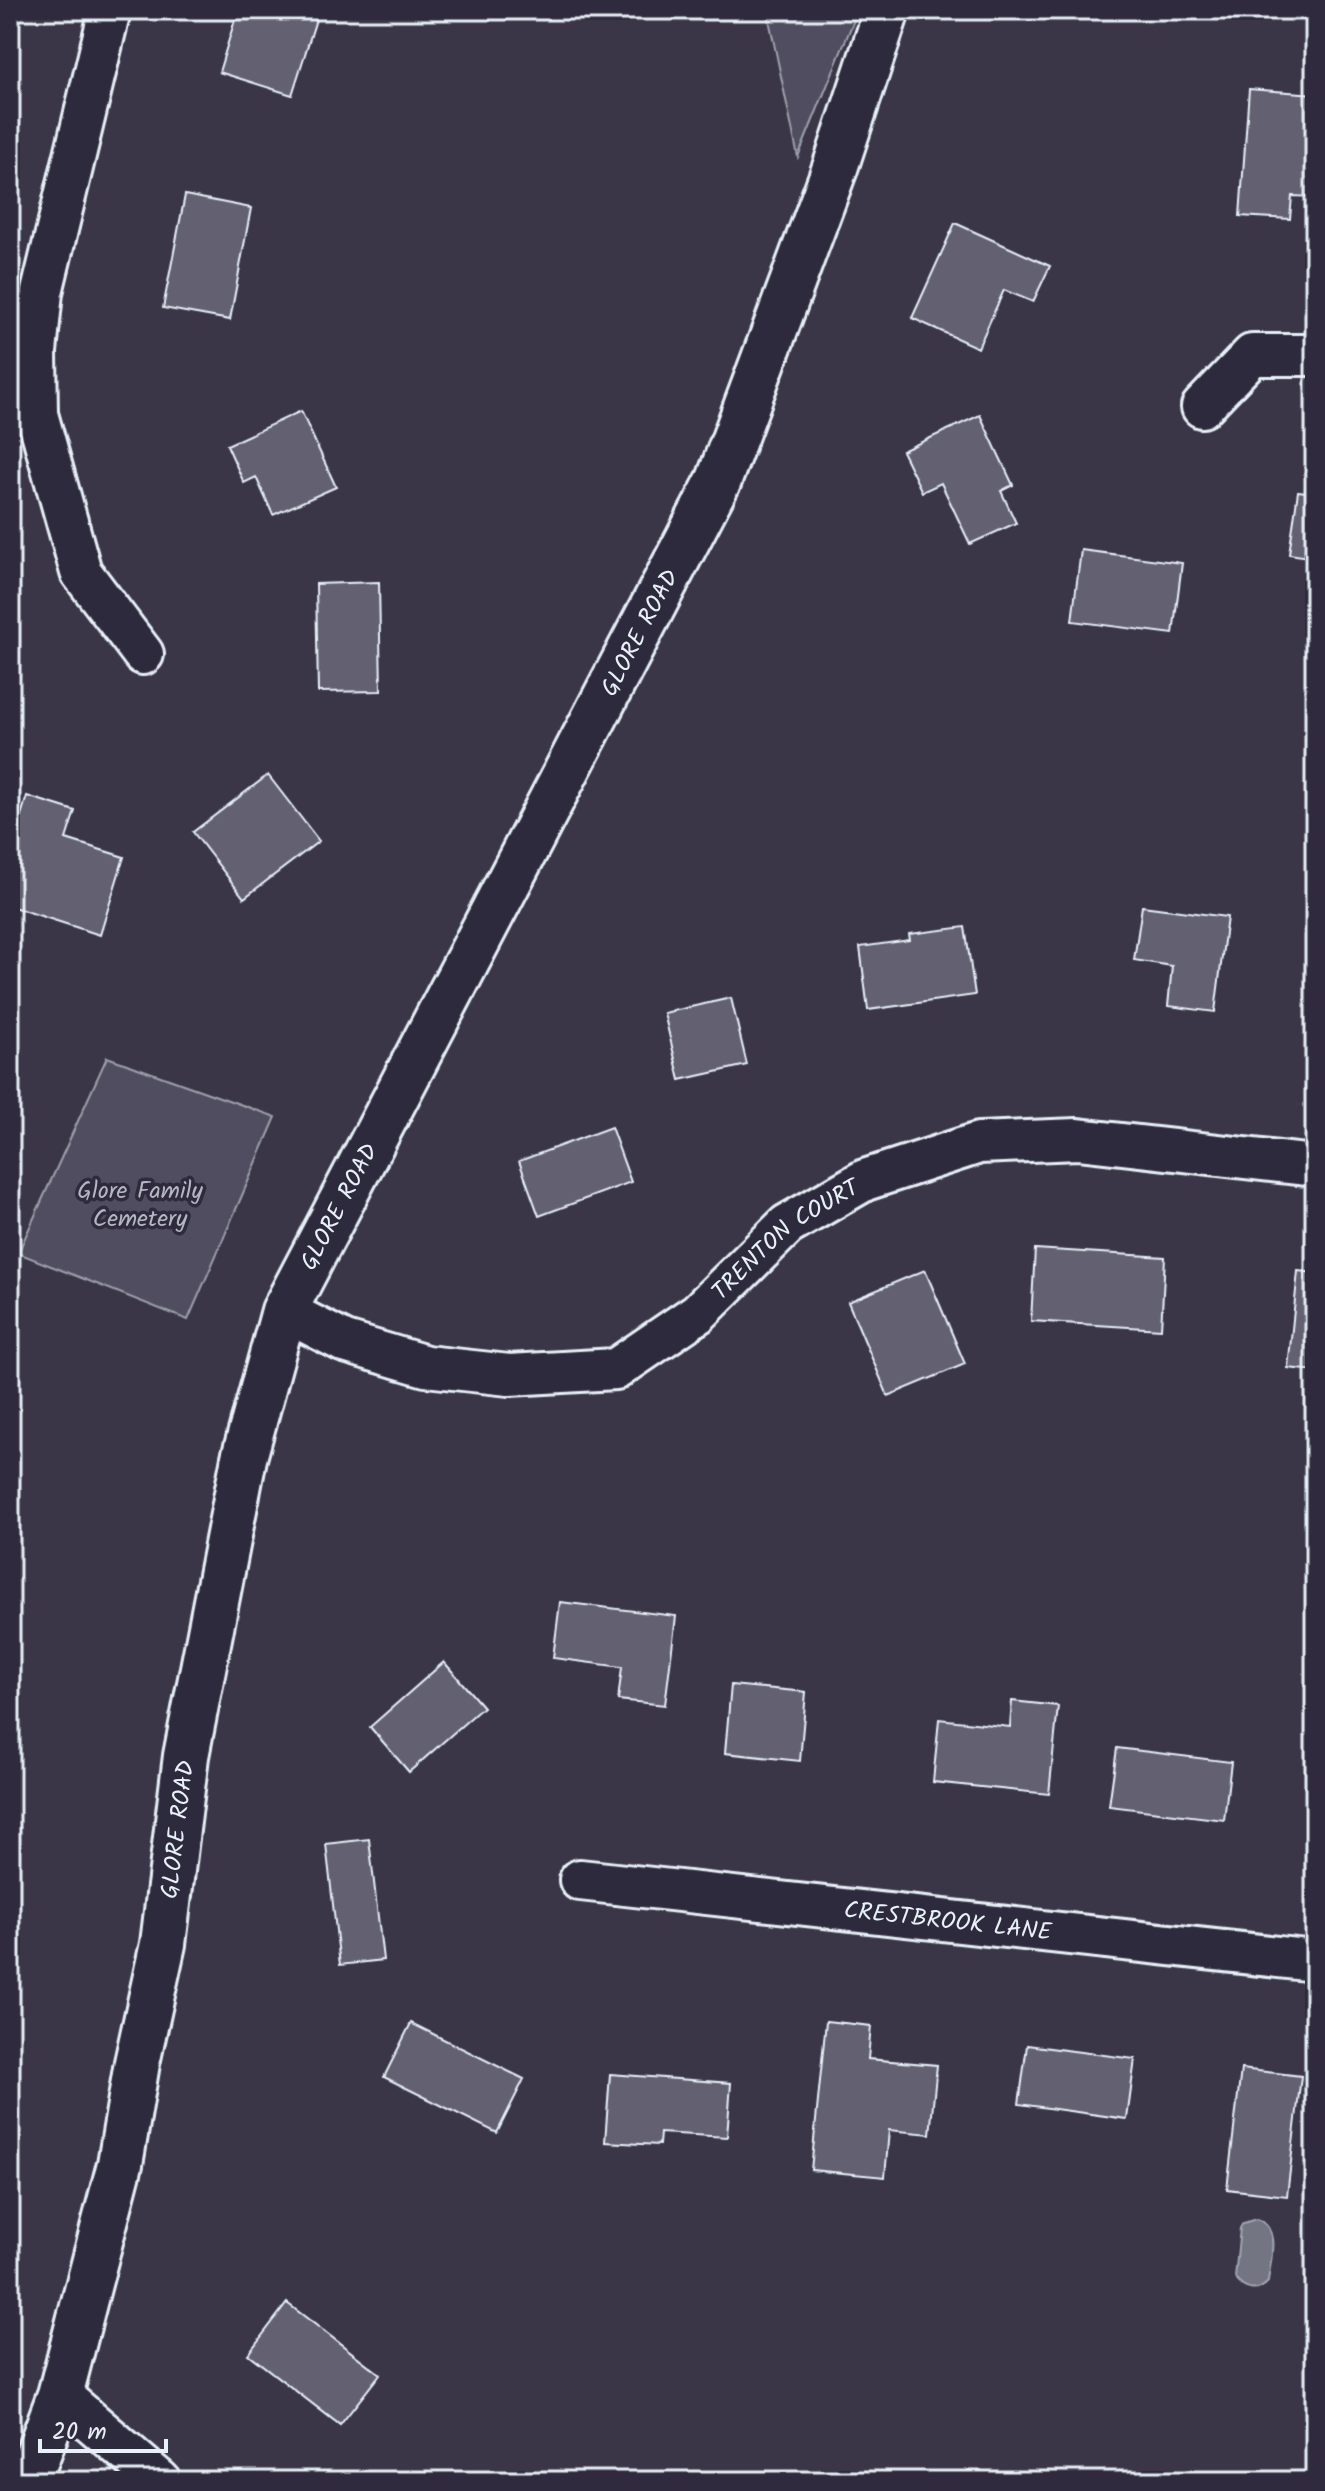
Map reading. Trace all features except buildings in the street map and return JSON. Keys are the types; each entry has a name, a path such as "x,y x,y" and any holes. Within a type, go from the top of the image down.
{"street":[{"path":"110,10 42,292 36,352 37,414 81,572 143,654"},
{"name":"GLORE ROAD","path":"28,2481 60,2395 120,2164 137,2063 163,1944 186,1756 195,1709 244,1458 284,1311 719,480 835,168 887,10"},
{"path":"1202,407 1252,355 1315,355"},
{"name":"TRENTON COURT","path":"284,1311 345,1342 426,1366 509,1375 616,1369 698,1313 787,1225 865,1180 979,1143 1078,1139 1315,1166"},
{"name":"CRESTBROOK LANE","path":"580,1880 1315,1961"},
{"path":"60,2395 160,2481"}],"green space":[{"path":"767,10 858,10 798,157"},
{"name":"Glore Family Cemetery","path":"107,1057 276,1117 188,1320 18,1253"}],"water":[{"path":"1256,2219 1269,2229 1272,2255 1268,2282 1251,2289 1242,2286 1235,2278 1240,2228 1243,2223"}]}
